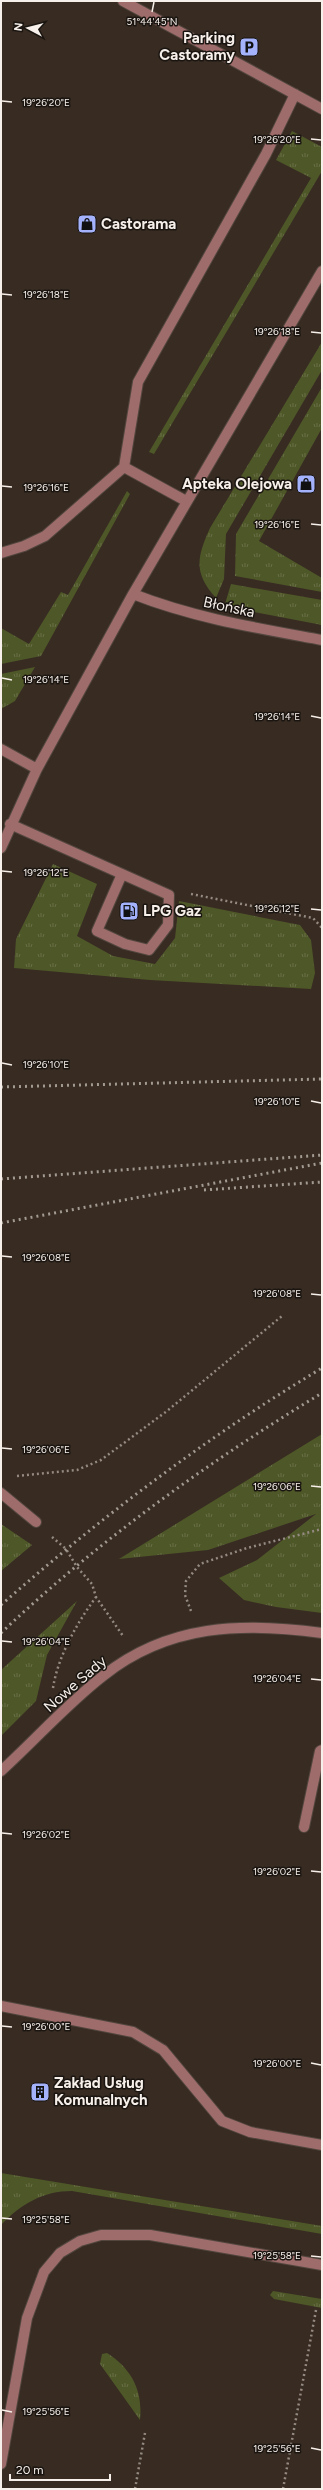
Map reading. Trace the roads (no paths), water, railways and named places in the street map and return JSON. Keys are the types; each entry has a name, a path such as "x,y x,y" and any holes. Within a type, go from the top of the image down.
{"street":[{"path":"123,1 322,109"},
{"path":"1,553 24,546 45,536 124,467 138,382 266,154 295,94"},
{"path":"1,848 10,824 37,769 133,594 186,501 322,271"},
{"path":"124,467 186,501"},
{"name":"Błońska","path":"133,594 169,608 208,619 322,640"},
{"path":"1,749 37,769"},
{"path":"10,824 122,874 169,895 168,925 149,950 124,944 97,931 122,874"},
{"path":"1,1493 36,1522"},
{"name":"Nowe Sady","path":"1,1771 103,1675 136,1654 167,1640 198,1631 243,1626 290,1628 322,1633"},
{"path":"304,1827 320,1751 322,1750"},
{"path":"1,2006 133,2032 163,2050 222,2121 250,2132 322,2145"},
{"path":"1,2464 27,2318 33,2295 44,2272 60,2253 80,2241 101,2235 150,2235 322,2265"}],"railway":[{"path":"1,1087 322,1079"},
{"path":"1,1179 322,1155"},
{"path":"1,1223 322,1163"},
{"path":"204,1190 322,1182"},
{"path":"1,1605 77,1541 156,1479 237,1422 322,1368"},
{"path":"1,1633 76,1566 155,1504 279,1419 322,1393"}],"place":[{"name":"Parking Castoramy","path":"249,47"},
{"name":"Castorama","path":"87,224"},
{"name":"Apteka Olejowa","path":"306,484"},
{"name":"LPG Gaz","path":"129,911"},
{"name":"Zakład Usług Komunalnych","path":"40,2092"}]}
